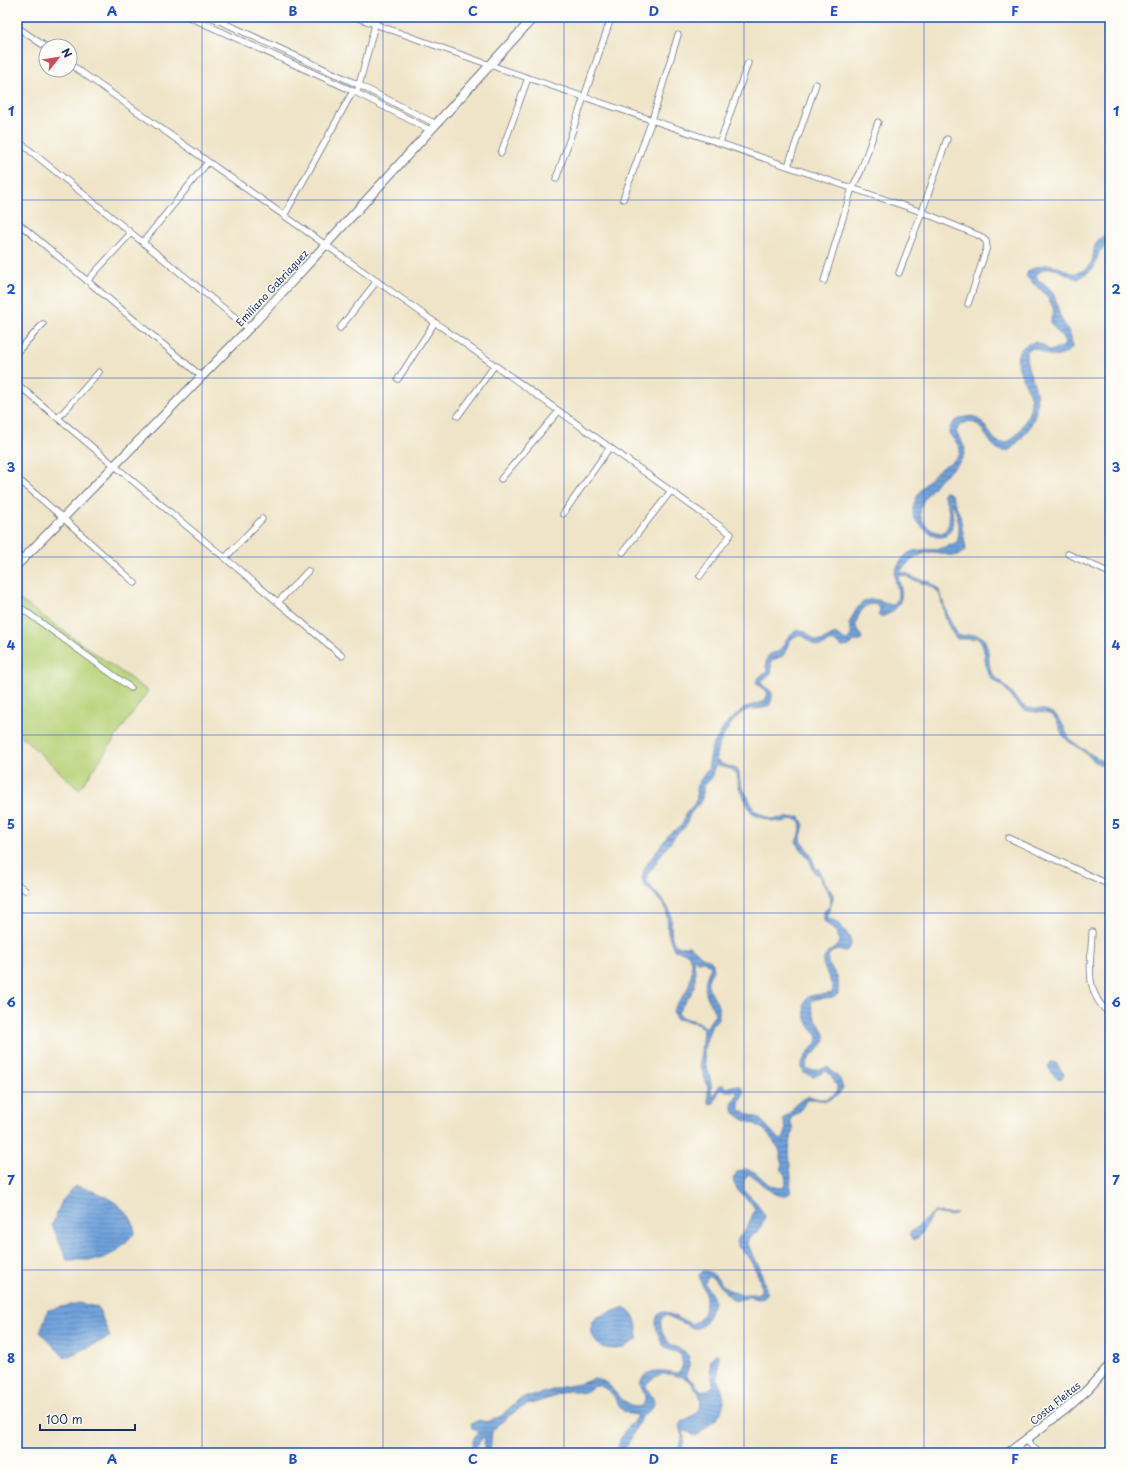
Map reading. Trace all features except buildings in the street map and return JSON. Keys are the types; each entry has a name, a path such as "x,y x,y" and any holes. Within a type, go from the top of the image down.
{"main road":[{"name":"Emiliano Gabriaguez","path":"17,565 248,328 534,17"},
{"name":"Costa Fleitas","path":"1008,1453 1066,1409 1088,1389 1110,1365"}],"street":[{"path":"190,17 433,127"},
{"path":"211,17 221,19 359,85 433,127"},
{"path":"355,17 490,65 922,212 980,236 986,241 987,247 968,304"},
{"path":"284,216 359,85 377,17"},
{"path":"556,179 611,18"},
{"path":"217,29 221,19"},
{"path":"17,26 38,41"},
{"path":"623,199 652,120 678,36"},
{"path":"720,142 748,63"},
{"path":"78,70 435,322 731,534 700,576"},
{"path":"501,153 528,78"},
{"path":"788,166 816,84"},
{"path":"824,281 852,188 860,173 878,122"},
{"path":"899,273 947,139"},
{"path":"17,140 248,328"},
{"path":"142,242 208,162"},
{"path":"17,222 202,376"},
{"path":"87,281 131,233"},
{"path":"340,328 377,281"},
{"path":"398,379 435,322"},
{"path":"17,352 42,324"},
{"path":"458,416 495,365"},
{"path":"58,418 99,372"},
{"path":"17,384 342,656"},
{"path":"502,479 559,411"},
{"path":"563,514 610,448"},
{"path":"17,478 135,583"},
{"path":"623,552 671,491"},
{"path":"225,558 262,519"},
{"path":"1068,554 1110,573"},
{"path":"278,602 308,571"},
{"path":"17,605 131,688"},
{"path":"1009,838 1110,885"},
{"path":"17,884 25,890"},
{"path":"1092,932 1090,979 1094,995 1102,1007 1110,1014"},
{"path":"1025,1439 1039,1453"}],"green space":[{"path":"17,598 148,691 79,790 17,732"}],"water":[{"path":"1110,233 1110,242 1099,252 1094,268 1078,279 1052,269 1047,269 1036,275 1037,278 1053,293 1060,316 1070,334 1072,348 1064,354 1057,356 1051,356 1031,348 1026,351 1026,359 1037,397 1037,405 1033,421 1024,436 1012,448 1002,451 993,445 980,427 975,423 969,421 959,426 956,432 965,448 963,458 939,480 922,504 920,513 924,523 932,530 942,533 946,529 949,520 948,509 943,493 945,491 951,494 960,515 966,549 962,553 954,556 936,552 922,555 910,562 900,572 907,573 914,578 928,581 939,590 949,619 958,635 977,635 985,640 991,672 1008,688 1019,703 1026,707 1051,712 1058,717 1071,740 1078,746 1110,765 1110,769 1097,763 1080,748 1070,743 1063,736 1054,717 1044,713 1025,710 1017,705 1003,687 989,675 983,648 978,637 973,639 957,639 948,624 938,592 929,586 906,576 898,575 902,593 899,603 894,610 885,616 880,617 878,615 880,610 879,607 871,604 861,611 856,626 862,638 860,641 854,641 849,646 842,647 833,642 819,646 813,644 802,636 799,635 793,637 783,656 772,660 771,673 761,682 772,693 769,706 747,710 736,718 718,747 716,760 724,765 737,769 740,783 754,810 771,819 800,817 804,825 801,837 802,843 810,853 816,869 819,869 821,876 833,894 828,918 837,922 843,928 849,936 851,945 849,949 845,951 835,950 828,957 828,964 838,979 838,994 811,1002 815,1018 823,1030 825,1038 824,1042 807,1063 806,1067 808,1070 819,1070 828,1067 840,1079 843,1088 838,1095 826,1101 812,1099 806,1101 800,1111 791,1118 790,1121 793,1128 789,1150 791,1178 790,1193 785,1196 779,1196 748,1174 744,1180 744,1190 757,1203 765,1216 760,1229 750,1238 747,1243 760,1268 767,1292 763,1298 759,1299 750,1297 735,1301 714,1279 708,1277 705,1283 714,1302 707,1319 702,1326 693,1328 666,1315 661,1320 663,1334 669,1343 681,1349 689,1357 689,1366 686,1375 703,1392 713,1386 710,1364 711,1360 716,1354 719,1355 718,1378 724,1402 721,1412 716,1419 698,1435 694,1436 689,1432 683,1431 684,1439 682,1448 680,1453 676,1453 682,1439 680,1424 697,1411 701,1400 697,1390 683,1377 662,1374 646,1384 647,1389 654,1400 653,1406 651,1410 640,1420 623,1453 618,1453 619,1442 628,1427 639,1415 625,1412 618,1405 611,1392 601,1386 595,1385 587,1391 563,1392 519,1409 492,1431 490,1453 484,1453 484,1436 476,1446 475,1453 466,1453 472,1445 474,1438 479,1433 472,1428 471,1424 479,1420 487,1422 501,1416 517,1401 526,1396 537,1395 594,1379 608,1384 620,1398 634,1407 642,1406 645,1398 640,1384 646,1375 656,1371 677,1373 680,1371 682,1366 682,1358 679,1353 667,1348 660,1339 656,1327 657,1316 660,1313 665,1312 692,1324 700,1319 706,1302 706,1297 699,1275 703,1271 714,1275 726,1288 732,1292 739,1294 751,1294 761,1291 759,1277 747,1256 739,1248 736,1241 747,1228 755,1209 737,1189 733,1179 737,1172 747,1169 755,1172 770,1185 783,1188 786,1183 785,1175 782,1171 781,1156 779,1149 763,1129 744,1120 734,1113 732,1104 737,1093 735,1091 726,1091 723,1089 719,1091 714,1103 710,1104 708,1102 708,1088 700,1064 703,1029 696,1023 676,1019 673,1011 687,991 689,985 691,974 690,958 688,953 674,950 668,933 667,913 663,904 644,886 642,879 645,867 670,833 679,828 683,823 686,812 692,807 697,799 697,785 708,769 712,747 725,725 745,707 764,702 766,699 768,693 756,682 759,677 767,672 766,661 768,656 778,652 790,635 800,630 803,630 819,641 837,634 846,640 851,635 849,624 851,619 860,605 869,600 875,599 894,605 898,595 895,572 902,559 907,554 917,550 939,549 957,542 959,533 958,522 952,503 953,520 951,531 943,537 937,537 928,532 914,518 914,503 923,487 931,477 958,457 960,448 949,433 951,425 954,422 965,417 973,416 981,422 994,439 1001,443 1005,443 1010,440 1021,429 1026,420 1031,401 1017,359 1019,352 1024,346 1035,342 1043,345 1050,351 1063,347 1065,343 1053,326 1051,319 1054,310 1050,302 1046,295 1026,276 1028,271 1047,265 1056,266 1074,274 1084,270 1090,265 1096,243","holes":["716,765 731,769 737,774 739,787 754,815 773,821 782,822 793,819 800,821 801,830 796,842 810,861 814,872 819,876 830,895 831,900 829,907 824,911 824,921 837,933 840,941 836,947 828,952 823,964 833,988 832,993 810,996 805,1003 804,1007 806,1018 810,1027 818,1037 802,1063 804,1073 814,1077 826,1071 831,1075 837,1091 830,1097 818,1099 809,1096 796,1103 792,1111 783,1119 786,1129 784,1137 781,1140 760,1119 740,1110 739,1103 744,1093 740,1086 736,1085 728,1088 724,1085 720,1085 712,1096 704,1051 711,1027 718,1019 719,1013 718,1005 708,984 714,967 710,961 702,957 694,949 689,946 678,947 674,943 671,915 669,910 646,879 660,856 676,835 685,827 690,814 702,799 704,786 711,779","693,957 698,961 704,961 711,967 707,974 705,988 715,1014 706,1028 702,1024 682,1017 678,1014 693,990 695,981"]},
{"path":"1051,1062 1056,1063 1064,1074 1061,1079 1055,1076 1050,1070 1048,1066"},
{"path":"75,1186 91,1190 114,1202 132,1221 135,1233 117,1251 100,1260 67,1260 52,1225 62,1201"},
{"path":"934,1212 950,1214 957,1213 951,1216 934,1213 919,1236 912,1240 909,1234"},
{"path":"79,1303 98,1307 110,1337 65,1358 40,1332 48,1310"},
{"path":"624,1307 632,1313 636,1321 637,1340 618,1349 602,1347 596,1342 592,1334 593,1321 598,1317"}]}
